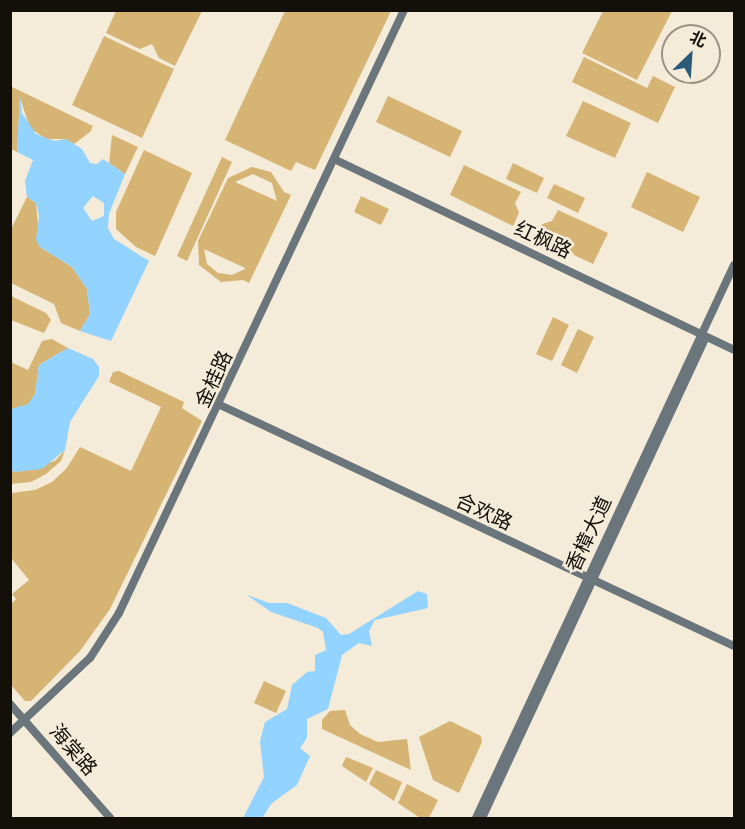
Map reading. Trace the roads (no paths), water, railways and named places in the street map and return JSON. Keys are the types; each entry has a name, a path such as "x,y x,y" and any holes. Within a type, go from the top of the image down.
{"street":[{"name":"金桂路","path":"10,733 90,658 118,613 220,405 404,10"},
{"name":"红枫路","path":"336,160 735,350"},
{"name":"香樟大道","path":"476,819 735,265"},
{"name":"香樟大道","path":"704,335 735,276"},
{"name":"合欢路","path":"220,405 589,580 735,646"},
{"name":"香樟大道","path":"482,819 589,580"},
{"name":"海棠路","path":"10,704 110,819"}],"water":[{"path":"20,95 22,113 36,134 54,141 66,139 82,149 90,163 97,164 103,159 125,174 109,214 108,228 114,239 149,261 111,341 80,331 90,314 87,289 72,267 40,247 36,240 39,216 36,203 27,197 25,181 33,160 17,152","holes":["93,196 104,203 104,216 92,221 83,208"]},
{"path":"68,348 93,359 99,367 99,376 70,422 65,450 42,469 15,472 11,470 11,409 28,404 35,394 39,365"},
{"path":"418,591 427,594 428,608 375,620 369,631 372,646 359,643 342,655 328,709 307,719 307,738 300,748 310,756 297,785 272,803 262,818 243,818 264,777 260,741 265,722 287,709 292,685 307,672 315,671 315,655 326,650 323,632 318,628 271,612 247,595 269,603 287,603 326,618 341,635 349,634"}]}
